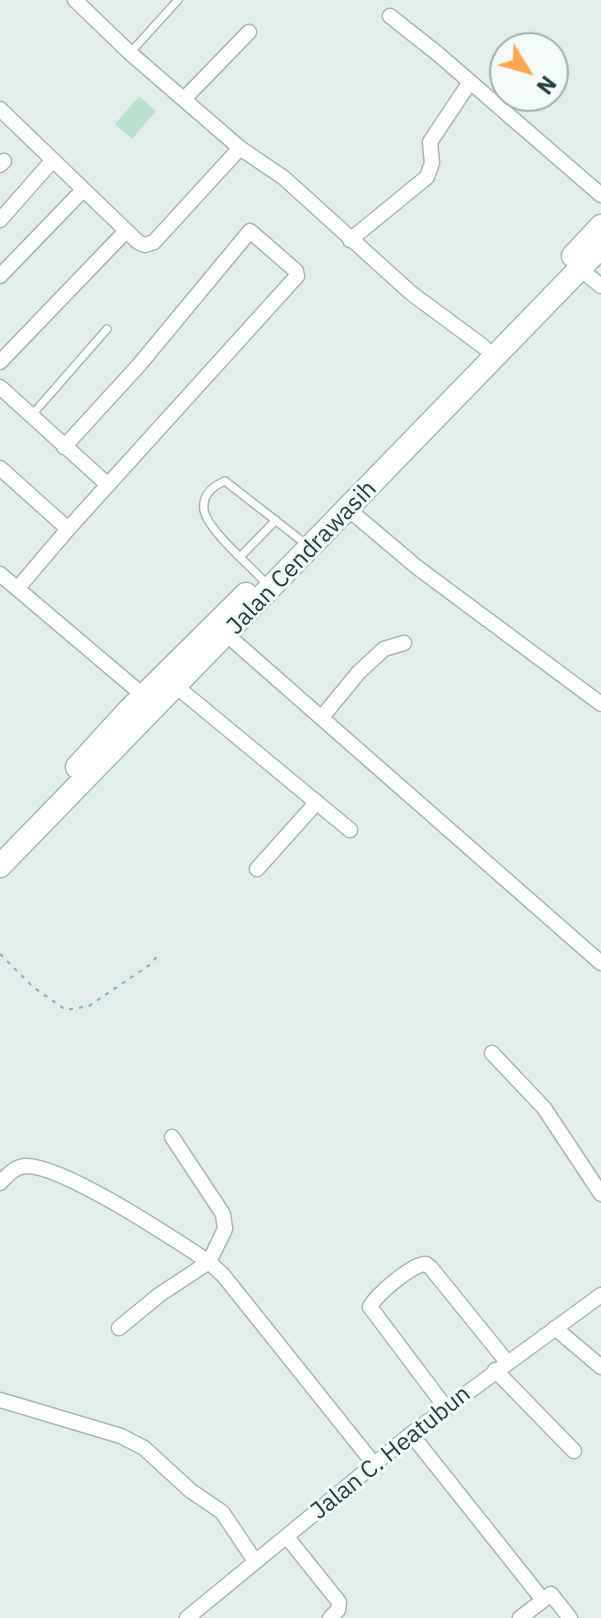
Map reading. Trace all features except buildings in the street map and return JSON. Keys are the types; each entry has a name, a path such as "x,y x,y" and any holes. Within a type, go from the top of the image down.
{"main road":[{"name":"Jalan Cendrawasih","path":"0,866 227,635 484,347 601,226"},
{"name":"Jalan Cendrawasih","path":"0,844 262,579 348,509 600,251"}],"street":[{"path":"75,0 130,53 240,148 284,178 411,293 484,347"},
{"path":"390,16 601,195"},
{"path":"184,99 249,32"},
{"path":"350,240 427,177 432,163 430,142 470,82"},
{"path":"0,109 126,231 145,245 154,242 240,148"},
{"path":"0,220 52,161"},
{"path":"0,276 83,190"},
{"path":"0,362 126,231"},
{"path":"18,588 297,276 292,267 250,231 139,365 64,447"},
{"path":"580,269 601,286"},
{"path":"0,387 108,485"},
{"path":"0,468 68,529"},
{"path":"348,509 418,568 601,704"},
{"path":"0,574 144,696"},
{"path":"227,635 601,963"},
{"path":"322,717 359,672 384,649 404,643"},
{"path":"177,687 350,830"},
{"path":"257,869 317,802"},
{"path":"492,1053 544,1108 601,1194"},
{"path":"119,1328 150,1301 209,1262 225,1229 226,1221 172,1137"},
{"path":"0,1183 19,1167 45,1170 95,1192 209,1262 223,1275 374,1464"},
{"path":"446,1408 370,1307 374,1299 421,1263 431,1268 501,1366 574,1451"},
{"name":"Jalan C. Heatubun","path":"187,1618 411,1434 601,1295"},
{"path":"555,1328 601,1367"},
{"path":"0,1400 121,1436 137,1444 191,1491 222,1512 255,1561"},
{"path":"411,1434 543,1600"},
{"path":"287,1537 339,1602 338,1610 330,1618"},
{"path":"520,1618 551,1594 570,1618"}],"lane":[{"path":"130,53 178,0"},
{"path":"31,416 107,329"},
{"path":"262,579 212,525 204,510 206,497 213,486 225,481 305,544"},
{"path":"241,556 276,520"}],"path":[{"path":"0,954 33,987 66,1010 89,1006 151,964 159,954"}],"green space":[{"path":"139,96 156,111 132,139 115,124"}]}
